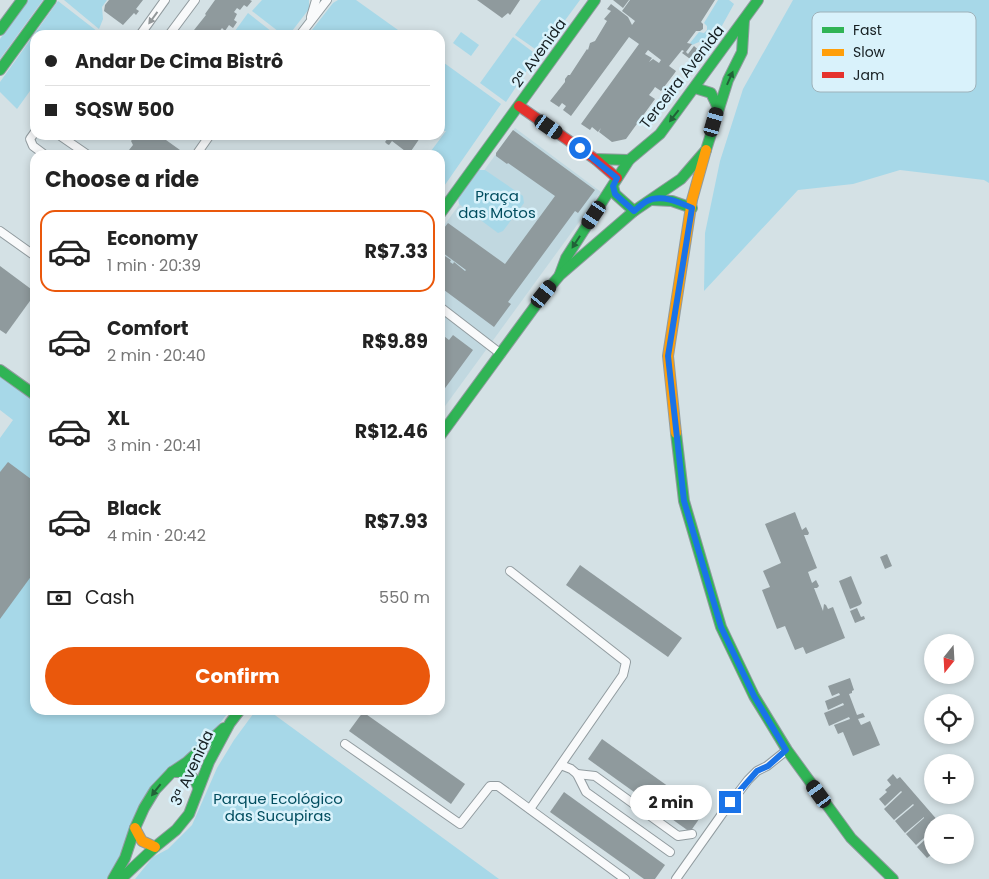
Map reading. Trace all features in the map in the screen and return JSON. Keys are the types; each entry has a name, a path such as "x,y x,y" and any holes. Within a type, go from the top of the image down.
{"street":[{"path":"0,30 22,0"},
{"path":"0,70 51,0"},
{"path":"144,30 165,0"},
{"path":"173,30 195,0"},
{"path":"309,22 316,0"},
{"path":"303,30 327,0"},
{"name":"2ª Avenida","path":"445,207 595,0"},
{"name":"Terceira Avenida","path":"560,275 566,258 629,160 660,134 757,0"},
{"name":"Terceira Avenida","path":"445,429 560,275 634,211 681,179 706,150 728,80 742,52 744,20"},
{"path":"695,88 711,93 718,108"},
{"path":"519,106 595,159 615,182 615,194 634,211"},
{"path":"30,140 31,144 39,150"},
{"path":"66,140 81,150"},
{"path":"706,150 692,204 668,356 684,501 721,627 754,696 786,750 852,838 893,879"},
{"path":"595,159 629,160"},
{"path":"681,179 692,204"},
{"path":"648,200 674,200 692,204"},
{"path":"0,231 30,252"},
{"path":"445,311 501,354"},
{"path":"0,370 30,391"},
{"path":"510,571 626,662 623,675 530,809"},
{"path":"230,722 236,715"},
{"name":"3ª Avenida","path":"113,879 125,858 144,808 155,790 172,772 187,762 230,722"},
{"name":"3ª Avenida","path":"121,879 154,847 176,830 188,814 209,762 230,722"},
{"path":"345,744 460,824 490,786 498,786 625,879"},
{"path":"676,879 748,780 786,750"},
{"path":"561,765 577,774 586,792 670,852"},
{"path":"172,772 186,772 195,780 198,787"},
{"path":"577,774 595,776 678,836 692,834"},
{"path":"135,828 138,837 146,845 154,847"}],"shaded area":[{"path":"515,128 601,192 445,406 445,224"}],"green space":[{"path":"28,0 43,0 0,59 0,39"},
{"path":"64,0 107,0 102,7 103,19 99,29"},
{"path":"262,0 309,0 309,9 293,30 277,30 252,11"},
{"path":"338,0 356,0 398,30 312,30 333,3"},
{"path":"541,0 580,0 541,53 515,35"},
{"path":"718,0 729,0 734,4 718,33 707,47 699,42 692,45 690,43 699,32 704,33 707,30 707,26 704,23"},
{"path":"793,0 989,0 989,183 984,180 900,170 853,184 798,190 704,291 705,233 720,161 743,89"},
{"path":"58,1 96,30 37,30"},
{"path":"248,13 270,30 236,30"},
{"path":"461,32 479,45 471,56 453,43"},
{"path":"513,37 537,55 506,102 480,83"},
{"path":"30,40 30,91 17,109 0,92 0,82"},
{"path":"445,64 501,104 445,185 445,150 432,150 439,140 445,140"},
{"name":"Praça das Motos","path":"479,170 485,170 523,196 524,203 503,231 498,233 459,204 458,198"},
{"path":"0,376 30,397 30,715 226,715 210,736 151,788 140,805 123,852 107,879 0,879 0,438 13,420 0,410"},
{"name":"Parque Ecológico das Sucupiras","path":"252,715 275,715 499,879 135,879 153,857 168,849 192,825 217,768"}],"building":[{"path":"109,0 143,0 136,9 139,11 136,15 134,13 123,25 104,11 105,5"},
{"path":"215,0 252,1 247,7 244,5 240,10 237,8 234,12 237,14 234,20 237,22 233,28 229,25 226,30 222,28 220,30 194,30"},
{"path":"477,0 520,0 510,15 508,13 502,18"},
{"path":"613,0 629,0 623,8"},
{"path":"630,0 715,0 701,22 703,29 696,31 687,43 692,44 686,52 688,54 694,46 704,55 697,64 682,53 684,51 682,50 669,66 676,71 661,91 655,87 649,95 655,99 626,139 612,142 599,132 601,128 598,132 592,127 590,130 581,124 639,44 629,37 571,116 563,110 566,106 562,103 559,107 550,101 588,50 590,43 595,41 607,21 604,19 611,11 607,9 611,4 628,17 632,25 635,21 622,11","holes":["648,50 661,60 659,63 653,59 649,62 652,58 645,54"]},
{"path":"513,130 595,190 578,213 575,211 508,302 511,304 494,327 445,291 445,256 453,264 454,262 466,270 445,254 445,227 448,223 505,264 555,196 496,156 496,153"},
{"path":"166,140 180,150 129,150 133,145 131,141"},
{"path":"386,140 419,140 412,150 404,150 392,141 389,145 385,142"},
{"path":"0,266 30,288 30,301 6,334 0,330"},
{"path":"453,335 473,350 445,388 445,337 449,340"},
{"path":"8,462 30,478 30,578 0,619 0,472"},
{"path":"795,512 802,530 806,527 809,533 804,535 817,568 808,572 812,583 816,580 819,586 814,588 823,611 824,604 828,609 833,607 845,638 806,654 803,647 795,650 785,626 777,629 762,590 770,587 763,571 781,563 765,524"},
{"path":"887,554 892,566 885,569 880,557"},
{"path":"580,565 682,638 668,657 566,585"},
{"path":"851,576 862,603 850,609 839,581"},
{"path":"857,608 861,617 864,616 865,619 855,623 850,611"},
{"path":"850,678 854,690 849,694 857,715 863,713 865,717 858,719 861,725 870,721 880,745 853,756 843,732 838,734 834,725 850,719 849,717 829,726 824,713 844,705 843,703 828,710 825,701 840,695 839,693 832,696 828,686"},
{"path":"361,715 367,715 465,784 451,804 349,731"},
{"path":"602,739 704,812 690,832 588,759"},
{"path":"893,774 897,779 900,777 932,814 924,814 924,817 905,833 895,821 914,805 894,820 884,809 902,792 885,806 879,799 887,792 885,790 891,785 887,780"},
{"path":"564,792 665,865 655,879 644,879 550,812"},
{"path":"924,818 924,838 916,845 906,834"},
{"path":"924,840 924,855 917,847"}],"traffic: fast":[{"path":"0,30 22,0"},
{"path":"0,70 51,0"},
{"path":"445,207 595,0"},
{"path":"560,274 566,258 629,160 660,134 758,0"},
{"path":"445,429 560,275 634,211 681,179 706,150 728,80 742,52 744,20"},
{"path":"695,88 711,93 718,108"},
{"path":"595,159 629,160"},
{"path":"613,186 615,194 634,211"},
{"path":"652,200 672,201 692,208"},
{"path":"0,370 30,391"},
{"path":"676,433 684,501 721,627 754,696 787,750 851,838 893,879"},
{"path":"121,879 176,830 189,814 209,762 236,715"},
{"path":"113,879 125,858 144,808 155,790 172,772 187,762 224,728"},
{"path":"172,772 186,772 195,780 198,787"}],"traffic: slow":[{"path":"676,433 668,356 692,200 706,150"},
{"path":"135,828 142,841 155,847"}],"traffic: jam":[{"path":"519,106 595,159 617,178"}],"route":[{"path":"580,148 617,178 613,186 615,194 634,211 648,200 662,199 674,200 692,208 668,356 684,501 721,627 754,696 786,750 768,766 757,771 730,802"}]}
